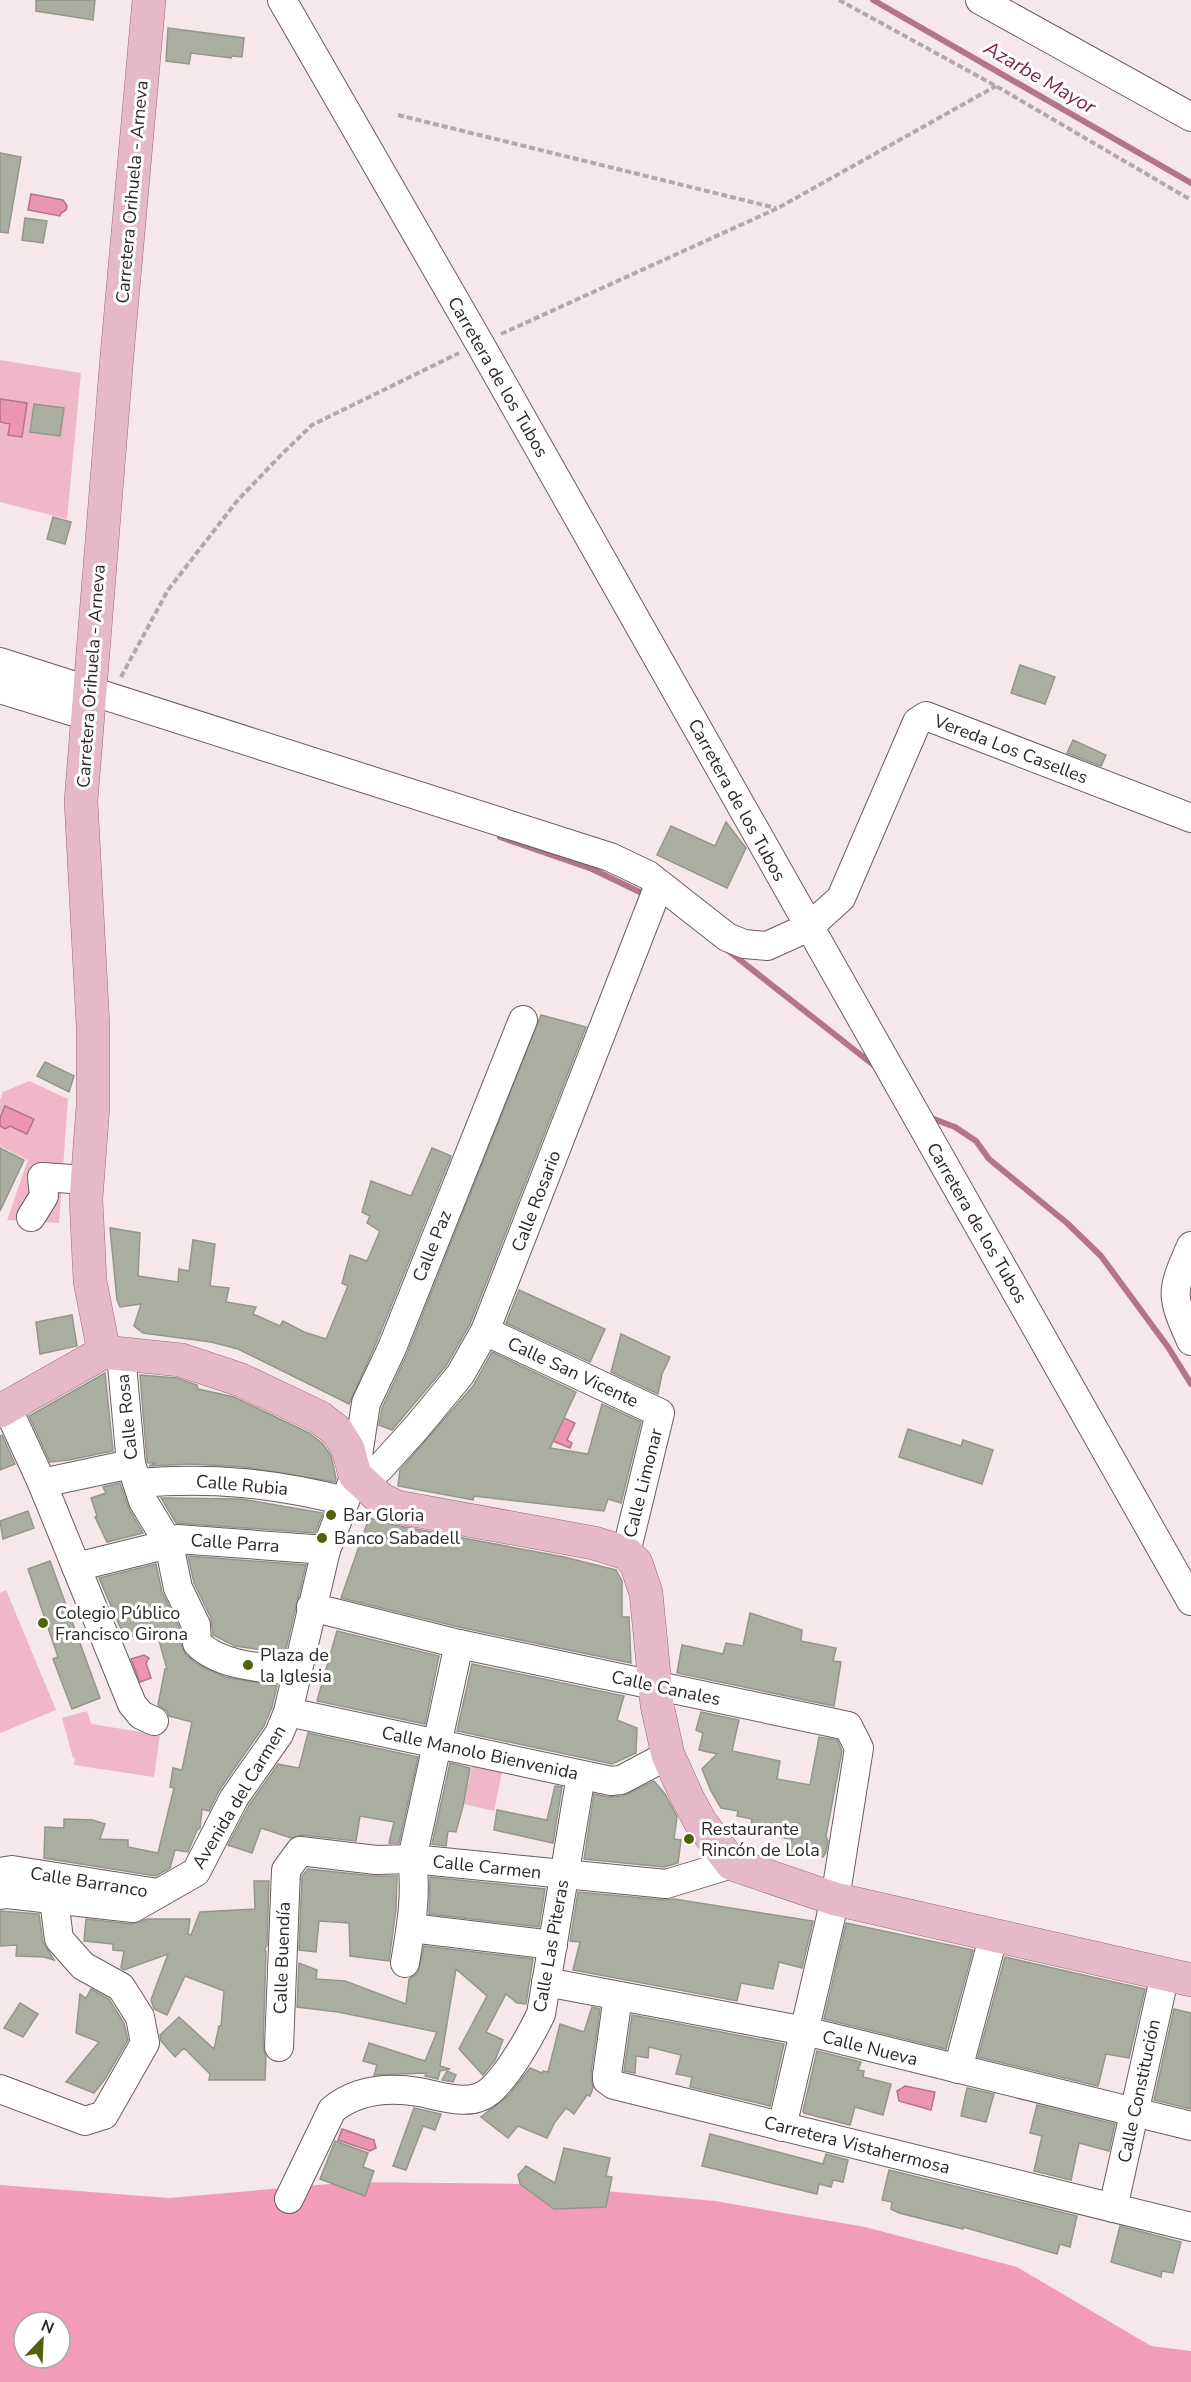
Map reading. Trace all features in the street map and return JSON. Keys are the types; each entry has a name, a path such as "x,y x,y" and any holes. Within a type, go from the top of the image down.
{"main road":[{"name":"Carretera Orihuela - Arneva","path":"112,1353 90,1281 87,1180 93,1106 93,1026 81,801 149,0"},
{"path":"4,1409 112,1353 181,1360 241,1380 319,1417 337,1431 348,1449 350,1488 397,1507 594,1543 626,1553 636,1563 646,1593 655,1686 662,1733 668,1755 701,1823 732,1864 835,1899 1178,1977"}],"street":[{"name":"Carretera de los Tubos","path":"282,0 480,344 1191,1601"},
{"path":"980,0 1191,117"},
{"path":"0,662 88,702 610,857 648,875 728,938 744,944 767,946 809,927"},
{"path":"0,689 88,702"},
{"name":"Vereda Los Caselles","path":"809,927 841,898 917,722 926,716 1191,818"},
{"name":"Calle Rosario","path":"350,1488 379,1469 417,1426 460,1375 485,1331 659,885"},
{"name":"Calle Paz","path":"350,1488 366,1403 396,1338 523,1020"},
{"path":"31,1217 44,1196 36,1166 87,1180"},
{"path":"1191,1246 1175,1283 1176,1308 1191,1341"},
{"name":"Calle San Vicente","path":"485,1331 660,1413"},
{"name":"Calle Rosa","path":"112,1353 134,1473 143,1501 169,1544 178,1588 196,1625 197,1644 240,1665 297,1671"},
{"path":"4,1409 42,1483 132,1704 141,1715 154,1721"},
{"name":"Calle Limonar","path":"626,1553 660,1413"},
{"name":"Calle Rubia","path":"42,1483 134,1473 179,1480 253,1483 304,1491 350,1488"},
{"name":"Avenida del Carmen","path":"158,1893 196,1872 234,1798 279,1734 288,1712 326,1550 350,1488"},
{"name":"Calle Parra","path":"76,1567 169,1544 177,1539 326,1550"},
{"name":"Calle Canales","path":"311,1607 459,1644 848,1726 859,1748 835,1899 782,2127"},
{"path":"405,1962 411,1928 414,1878 412,1859 459,1644"},
{"name":"Calle Manolo Bienvenida","path":"288,1712 612,1781 621,1780 668,1755"},
{"name":"Calle Las Piteras","path":"289,2199 332,2110 343,2100 377,2091 418,2092 459,2100 474,2098 489,2092 528,2040 541,2014 581,1775"},
{"name":"Calle Carmen","path":"286,1870 300,1851 376,1860 412,1859 666,1884 732,1864"},
{"name":"Calle Barranco","path":"0,1872 12,1870 158,1893"},
{"name":"Calle Buendía","path":"279,2047 286,1870"},
{"name":"Calle Barranco","path":"0,1895 133,1908 158,1893"},
{"path":"0,2089 85,2121 104,2115 145,2043 140,2017 121,1987 83,1966 58,1938 54,1900"},
{"path":"411,1928 553,1945"},
{"path":"958,2069 994,1934"},
{"name":"Calle Constitución","path":"1113,2208 1134,2113 1178,1977"},
{"name":"Calle Nueva","path":"546,1982 805,2031 1191,2126"},
{"name":"Carretera Vistahermosa","path":"618,1996 607,2075 610,2083 1191,2227"}],"path":[{"path":"839,0 996,86 1191,200"},
{"path":"398,115 778,208"}],"shaded area":[{"path":"31,194 63,200 67,206 66,210 60,216 28,210"},
{"path":"0,360 81,373 67,519 0,502"},
{"path":"0,399 27,403 22,437 8,435 10,424 0,422"},
{"path":"29,1081 68,1099 59,1223 7,1220 28,1160 0,1146 0,1100 3,1092"},
{"path":"5,1106 34,1119 27,1134 10,1126 5,1129 0,1126 0,1118"},
{"path":"564,1418 575,1423 567,1440 572,1443 570,1448 553,1441"},
{"path":"6,1590 56,1710 0,1733 0,1593"},
{"path":"144,1655 149,1658 146,1663 151,1678 140,1682 131,1659"},
{"path":"87,1711 91,1724 160,1735 154,1777 74,1765 75,1758 73,1758 62,1718"},
{"path":"473,1761 503,1767 494,1811 464,1804"},
{"path":"905,2086 935,2092 931,2110 899,2101 897,2091"},
{"path":"342,2129 374,2140 376,2148 370,2151 338,2140"},
{"path":"353,2182 529,2184 715,2201 865,2227 1017,2267 1151,2346 1191,2351 1191,2382 0,2382 0,2185 169,2198"}],"building":[{"path":"36,0 95,0 93,20 36,11"},
{"path":"168,28 244,38 242,57 232,56 231,58 191,53 189,64 166,61"},
{"path":"0,153 21,157 8,233 0,232"},
{"path":"25,218 47,221 43,243 22,240"},
{"path":"34,404 64,408 60,436 30,432"},
{"path":"53,517 71,522 65,544 47,539"},
{"path":"1020,665 1055,677 1045,704 1011,693"},
{"path":"1073,740 1106,755 1101,766 1067,753"},
{"path":"726,822 746,848 727,888 657,855 671,826 715,846"},
{"path":"541,1015 586,1027 470,1324 446,1366 392,1430 379,1425 382,1408 407,1354"},
{"path":"45,1062 74,1076 69,1092 37,1076"},
{"path":"0,1148 24,1160 0,1211"},
{"path":"432,1148 451,1156 377,1341 349,1404 238,1349 211,1342 143,1333 134,1326 141,1304 120,1307 117,1300 110,1228 140,1233 138,1276 178,1282 179,1269 189,1271 193,1240 215,1244 210,1286 229,1288 226,1302 256,1307 253,1314 280,1326 283,1321 304,1332 326,1339 348,1286 342,1283 350,1255 367,1261 380,1231 367,1223 370,1216 362,1212 371,1181 411,1196"},
{"path":"519,1290 605,1329 590,1362 506,1323"},
{"path":"72,1315 77,1346 40,1354 36,1322"},
{"path":"621,1334 670,1357 662,1374 658,1394 611,1372"},
{"path":"492,1352 576,1392 550,1448 588,1454 602,1404 641,1422 621,1503 608,1499 604,1511 474,1496 473,1500 398,1486 400,1470 473,1386"},
{"path":"105,1373 113,1451 50,1462 29,1416"},
{"path":"140,1375 177,1378 197,1385 198,1389 234,1397 309,1433 323,1444 331,1456 335,1482 243,1467 192,1464 149,1466 156,1463 147,1461"},
{"path":"908,1429 961,1446 963,1440 993,1450 982,1484 899,1457"},
{"path":"2,1435 15,1464 0,1470 0,1436"},
{"path":"120,1483 129,1509 143,1533 107,1542 95,1517 97,1516 91,1498 106,1493 103,1487"},
{"path":"161,1498 241,1499 323,1513 315,1533 176,1523"},
{"path":"28,1511 34,1528 3,1539 0,1521"},
{"path":"369,1518 394,1525 564,1557 616,1570 622,1581 622,1617 629,1617 631,1663 463,1628 341,1598"},
{"path":"188,1556 306,1565 285,1653 235,1646 213,1635 211,1618 194,1583"},
{"path":"50,1561 100,1698 72,1709 53,1659 58,1657 28,1569"},
{"path":"156,1564 162,1592 180,1629 181,1644 186,1655 199,1665 225,1677 277,1686 272,1707 264,1726 220,1789 209,1811 202,1809 200,1828 188,1852 175,1850 170,1868 156,1876 44,1858 45,1827 64,1828 64,1819 93,1820 105,1824 100,1839 128,1840 128,1847 158,1853 174,1788 170,1787 173,1768 182,1770 192,1722 169,1716 167,1711 158,1705 165,1669 167,1669 156,1630 125,1638 99,1578"},
{"path":"750,1613 802,1630 801,1641 836,1648 833,1661 841,1662 834,1706 677,1673 682,1645 723,1654 726,1643 743,1646"},
{"path":"337,1631 439,1656 425,1724 317,1701"},
{"path":"472,1664 624,1696 617,1720 637,1728 636,1753 612,1764 457,1731"},
{"path":"701,1712 739,1720 732,1751 780,1761 777,1779 810,1785 819,1737 837,1740 842,1751 826,1836 828,1841 823,1857 790,1851 792,1839 765,1835 767,1827 751,1825 752,1819 737,1816 738,1811 721,1808 702,1769 717,1754 699,1750 703,1733 696,1730"},
{"path":"308,1733 418,1757 399,1843 389,1843 394,1822 360,1816 356,1841 302,1835 291,1838 261,1828 252,1853 228,1845 248,1807 278,1764 299,1768"},
{"path":"450,1763 470,1768 456,1832 448,1831 446,1846 432,1844"},
{"path":"654,1781 665,1794 677,1817 674,1839 681,1840 678,1863 664,1867 584,1859 594,1794 608,1797 623,1796"},
{"path":"555,1786 562,1787 553,1843 494,1830 497,1810 547,1820"},
{"path":"308,1869 374,1876 397,1876 396,1909 389,1961 350,1956 349,1923 319,1921 316,1952 299,1950 302,1876"},
{"path":"430,1877 545,1889 539,1927 429,1914"},
{"path":"254,1881 269,1881 267,1945 264,1950 266,1951 263,2046 266,2057 265,2080 209,2080 210,2074 184,2048 175,2057 161,2041 160,2035 179,2017 214,2049 219,2026 221,2026 224,1991 185,1976 167,2015 154,2009 151,2000 168,1954 124,1970 121,1968 124,1951 113,1950 113,1944 84,1941 86,1919 131,1924 148,1919 190,1919 188,1934 191,1935 200,1912 255,1909"},
{"path":"578,1892 674,1899 813,1921 802,1968 779,1962 773,1989 741,1983 737,2001 573,1970 580,1942 570,1941"},
{"path":"0,1911 39,1914 43,1942 54,1960 44,1957 16,1956 17,1945 0,1946"},
{"path":"846,1923 973,1950 946,2049 824,2019"},
{"path":"424,1946 533,1959 526,2004 517,2003 506,1994 486,2032 503,2040 495,2060 483,2075 459,2049 487,1996 456,1969 440,2066 450,2069 440,2071 438,2079 425,2076 426,2073 374,2075 377,2065 363,2061 369,2043 425,2061 437,2032 338,2012 297,2007 299,1963 317,1970 316,1979 345,1981 406,2004 409,1979 418,1973"},
{"path":"1005,1957 1145,1989 1129,2058 1106,2054 1098,2086 978,2057"},
{"path":"91,1989 109,1999 124,2023 128,2040 94,2093 66,2082 99,2042 76,2033 80,1994 86,1998"},
{"path":"20,2003 38,2014 23,2037 4,2028"},
{"path":"592,2007 600,2009 591,2073 593,2088 590,2096 587,2095 574,2114 566,2108 555,2122 547,2138 518,2126 508,2138 481,2117 509,2095 530,2068 542,2073 543,2071 548,2072 560,2024 584,2032"},
{"path":"1174,2009 1191,2013 1191,2109 1154,2100"},
{"path":"632,2015 784,2044 770,2106 690,2087 692,2077 676,2074 681,2055 649,2047 648,2058 636,2056 635,2073 624,2071"},
{"path":"817,2051 861,2062 858,2070 864,2071 863,2077 891,2084 883,2115 855,2107 850,2125 804,2113"},
{"path":"447,2071 456,2075 453,2082 442,2080"},
{"path":"967,2088 994,2094 986,2122 961,2116"},
{"path":"1037,2105 1115,2124 1109,2151 1079,2143 1071,2180 1034,2171 1042,2136 1030,2133"},
{"path":"414,2108 441,2114 435,2130 423,2126 406,2170 393,2166"},
{"path":"710,2134 823,2164 826,2154 848,2160 843,2182 833,2180 831,2187 819,2184 817,2194 702,2166"},
{"path":"335,2141 368,2153 363,2167 374,2171 365,2196 320,2179"},
{"path":"564,2148 610,2158 606,2176 612,2177 606,2207 554,2209 520,2184 518,2175 526,2166 555,2183"},
{"path":"889,2170 1077,2216 1070,2247 1060,2244 1057,2254 963,2227 963,2229 899,2213 891,2209 892,2202 882,2200"},
{"path":"1120,2226 1181,2242 1173,2273 1162,2271 1161,2277 1111,2262"}],"waterway":[{"name":"Azarbe Mayor","path":"873,0 1191,183"},
{"path":"500,837 592,869 646,895"},
{"path":"726,949 876,1067"},
{"path":"931,1118 955,1127 976,1141 989,1159 1067,1223 1101,1256 1168,1347 1191,1384"}],"place":[{"name":"Bar Gloria","path":"331,1515"},
{"name":"Banco Sabadell","path":"322,1538"},
{"name":"Colegio Público Francisco Girona","path":"43,1623"},
{"name":"Plaza de la Iglesia","path":"248,1665"},
{"name":"Restaurante Rincón de Lola","path":"689,1839"}]}
